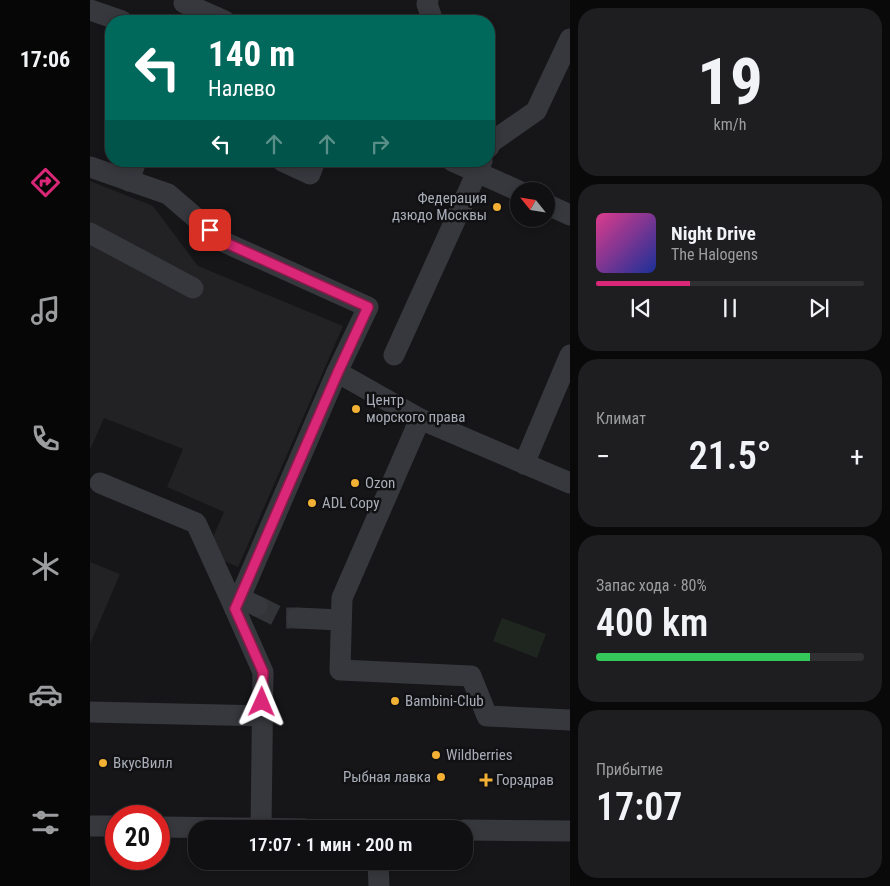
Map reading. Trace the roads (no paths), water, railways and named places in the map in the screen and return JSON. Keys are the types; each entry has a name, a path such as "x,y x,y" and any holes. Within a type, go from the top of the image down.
{"street":[{"path":"428,0 426,4 431,15"},
{"path":"184,8 206,15"},
{"path":"90,10 105,15"},
{"path":"495,140 536,112 570,39"},
{"path":"90,167 133,171 168,194 224,242 368,307 338,372 244,604"},
{"path":"295,167 310,174 313,167"},
{"path":"394,355 480,167 510,186"},
{"path":"555,208 570,215"},
{"path":"90,233 193,288"},
{"path":"524,464 570,355"},
{"path":"338,372 420,419 570,483"},
{"path":"420,419 342,598 340,670 471,676 487,716 570,720"},
{"path":"100,483 196,523 244,604 263,672 261,820"},
{"path":"297,618 342,620"},
{"path":"90,712 262,716"},
{"path":"90,826 105,826"},
{"path":"170,827 188,827"},
{"path":"473,830 570,831"},
{"path":"378,870 379,886"}],"tunnel":[{"path":"257,606 281,618 297,618"}],"place":[{"name":"Федерация дзюдо Москвы","path":"497,207"},
{"name":"Центр морского права","path":"356,409"},
{"name":"Ozon","path":"355,483"},
{"name":"ADL Copy","path":"312,503"},
{"name":"Bambini-Club","path":"395,701"},
{"name":"Wildberries","path":"436,755"},
{"name":"ВкусВилл","path":"103,763"},
{"name":"Рыбная лавка","path":"441,777"},
{"name":"Горздрав","path":"486,780"}]}
